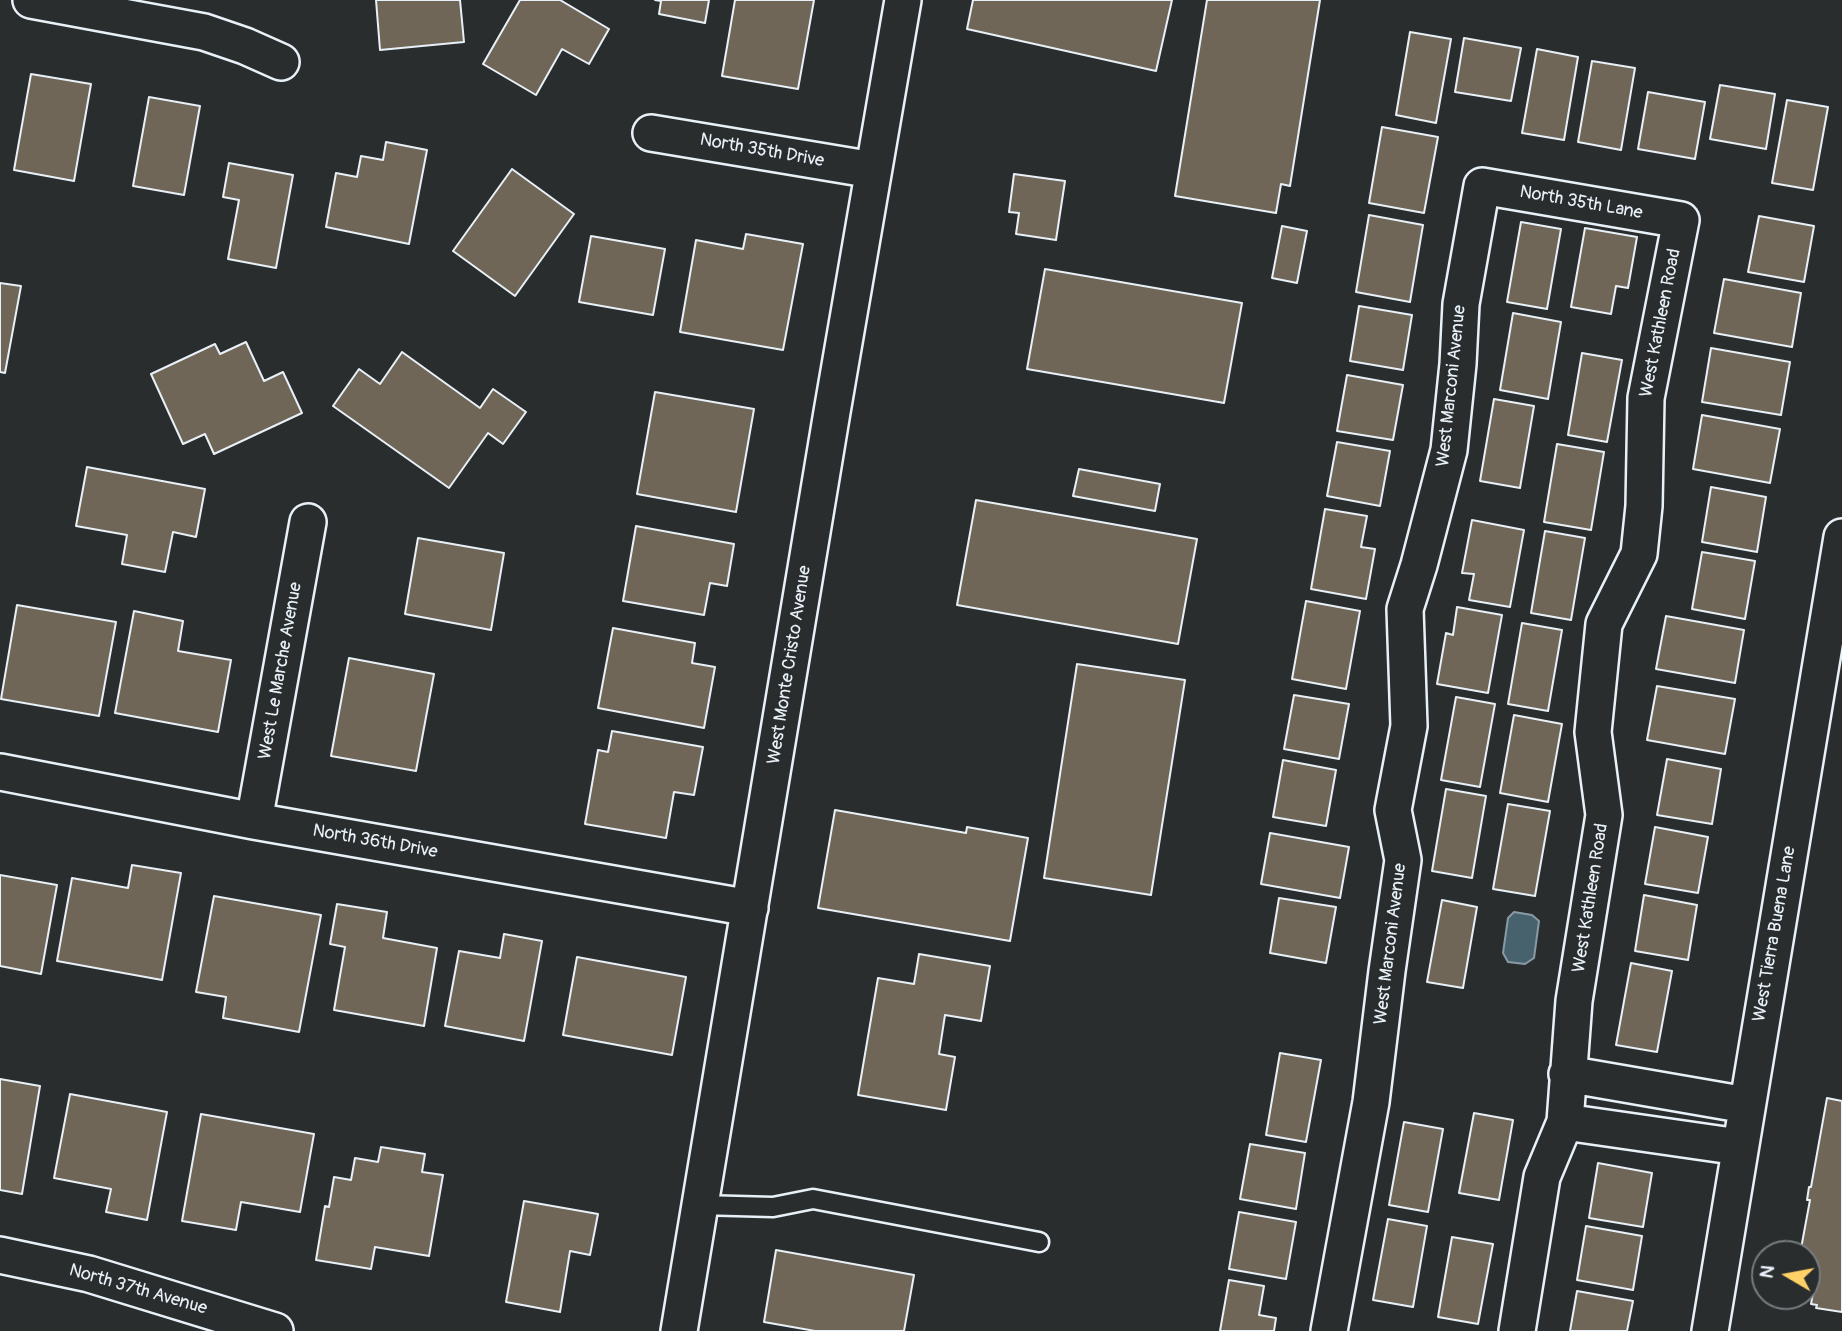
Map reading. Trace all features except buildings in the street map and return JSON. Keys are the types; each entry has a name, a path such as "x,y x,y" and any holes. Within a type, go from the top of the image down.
{"street":[{"path":"31,0 204,32 246,46 281,62"},
{"name":"West Monte Cristo Avenue","path":"678,1331 903,0"},
{"name":"North 35th Drive","path":"651,132 873,170"},
{"name":"North 35th Lane","path":"1482,186 1681,220"},
{"name":"West Marconi Avenue","path":"1329,1331 1371,1102 1403,860 1393,810 1409,726 1405,609 1449,450 1461,304 1482,186"},
{"name":"West Kathleen Road","path":"1517,1331 1542,1177 1565,1122 1574,1001 1604,815 1592,732 1604,624 1639,554 1644,506 1646,398 1681,220"},
{"name":"West Le Marche Avenue","path":"254,821 308,522"},
{"name":"West Tierra Buena Lane","path":"1710,1331 1842,537"},
{"name":"North 36th Drive","path":"0,772 254,821 750,908"},
{"path":"1567,1074 1746,1105"},
{"path":"1615,1128 1622,1084"},
{"path":"1565,1122 1740,1147"},
{"name":"North 37th Avenue","path":"0,1255 89,1274 275,1331"}],"lane":[{"path":"700,1205 773,1208 813,1199 1039,1241"}],"water":[{"path":"1514,912 1532,915 1539,921 1534,958 1525,964 1508,962 1503,953 1508,918"}]}
